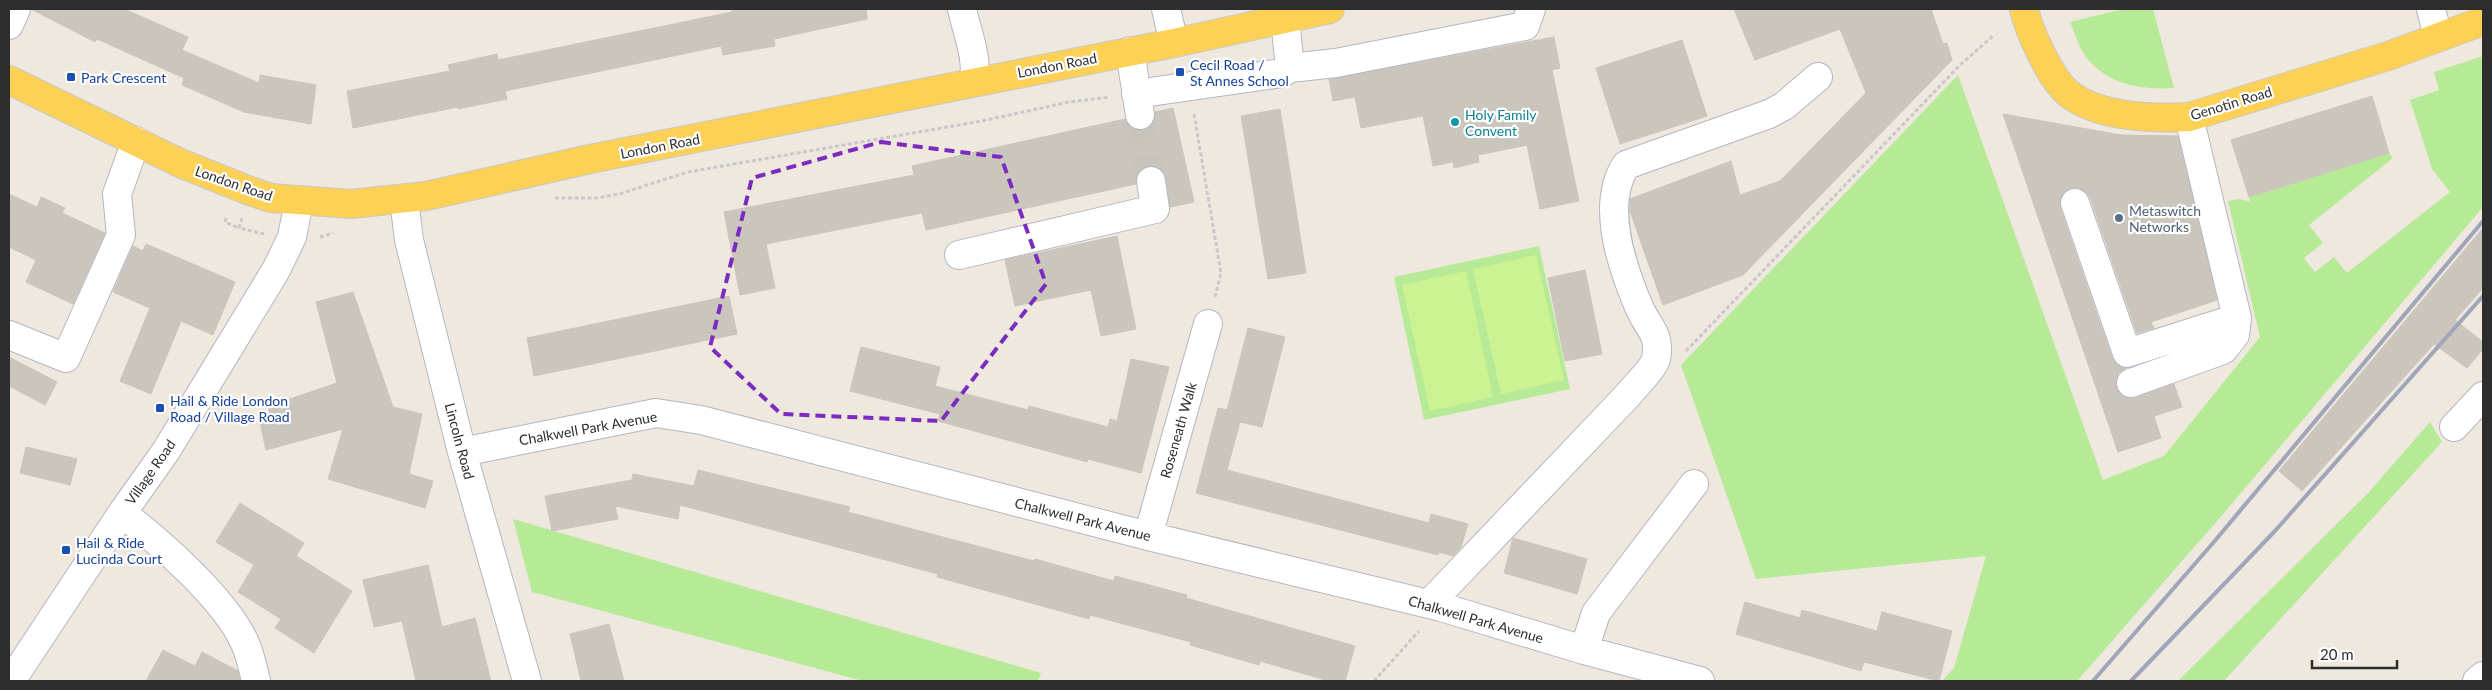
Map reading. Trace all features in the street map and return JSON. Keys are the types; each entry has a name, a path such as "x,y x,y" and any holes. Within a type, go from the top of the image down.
{"main road":[{"name":"London Road","path":"9,80 188,167 250,191 271,198 351,204 404,199 1174,43 1330,9"},
{"name":"Genotin Road","path":"2021,15 2048,65 2067,92 2100,109 2130,116 2162,118 2189,117 2388,56 2483,21"}],"street":[{"path":"9,25 16,9"},
{"path":"962,9 976,69 974,82"},
{"path":"1166,9 1174,43"},
{"path":"1130,51 1138,105 1189,86 1282,73 1290,68 1336,64 1525,26 1531,9"},
{"path":"2431,9 2438,37"},
{"path":"1285,19 1290,68"},
{"path":"1428,604 1628,395 1656,361 1658,338 1640,310 1618,248 1614,206 1617,178 1626,165 1769,114 1784,106 1818,77"},
{"path":"2131,383 2223,350 2235,335 2236,318 2189,117"},
{"path":"9,335 66,358 121,235 117,194 136,141"},
{"path":"959,255 1155,209 1151,181"},
{"name":"Lincoln Road","path":"404,199 410,240 462,452 527,681"},
{"name":"Village Road","path":"11,681 122,513 166,451 276,270 292,237 299,201"},
{"path":"2075,203 2128,353 2236,318"},
{"name":"Roseneath Walk","path":"1148,536 1208,324"},
{"path":"2454,428 2483,396"},
{"name":"Chalkwell Park Avenue","path":"462,452 656,413 701,420 1148,536 1428,604 1584,650 1700,681"},
{"path":"1584,650 1596,613 1694,484"},
{"path":"122,513 152,536 198,582 225,613 244,640 256,681"},
{"path":"2477,681 2483,676"}],"path":[{"path":"1189,86 1221,273 1208,324"},
{"path":"583,200 619,194 688,172 982,121 1069,102 1138,105"},
{"path":"226,218 225,222 239,228 265,234"},
{"path":"239,228 240,222"},
{"path":"315,240 325,234 339,232"}],"highlighted area":[{"path":"881,142 1001,157 1046,284 941,421 781,414 710,347 752,178"}],"green space":[{"path":"2123,9 2153,9 2174,88 2149,88 2126,84 2104,74 2086,57 2070,22"},
{"path":"2483,56 2483,207 2224,513 2077,681 1942,681 1954,668 1986,556 1756,579 1681,365 1958,75 2103,480 2164,456 2260,337 2228,201 2240,199 2250,202 2249,197 2389,153 2393,158 2309,225 2323,243 2304,258 2315,272 2334,257 2347,273 2450,192 2432,169 2410,100 2439,90 2434,72"},
{"path":"1539,246 1570,389 1424,420 1394,277"},
{"path":"1536,255 1564,380 1501,394 1473,269"},
{"path":"1466,271 1493,397 1430,411 1402,285"},
{"path":"2430,422 2442,442 2224,681 2178,681 2369,492"},
{"path":"513,519 1041,673 1038,681 863,681 532,592"}],"building":[{"path":"31,9 124,9 188,37 182,50 259,83 260,75 316,85 311,124 244,112 182,85 184,78 97,39 95,42"},
{"path":"731,9 866,9 867,19 774,39 775,46 723,55 721,46 505,91 507,99 353,128 347,91 450,71 448,65 497,54 498,60 732,12"},
{"path":"1734,9 1931,9 1943,44 1947,43 1952,60 1743,275 1663,305 1630,211 1630,199 1731,161 1740,195 1780,181 1866,93 1840,29 1755,60"},
{"name":"Holy Family Convent","path":"1554,37 1560,68 1552,70 1579,201 1540,209 1527,145 1478,155 1479,162 1454,168 1453,162 1433,166 1423,116 1361,128 1355,97 1333,101 1329,79"},
{"path":"1682,40 1707,116 1620,144 1596,68"},
{"path":"2372,96 2389,153 2249,197 2231,140"},
{"path":"1173,108 1194,202 1170,207 1164,172 1157,167 1149,166 1142,168 1137,175 1136,184 926,230 922,213 766,244 775,288 740,295 724,212 914,175 912,166 1125,119 1134,129 1143,130 1150,127 1154,121 1155,112"},
{"path":"1280,109 1306,273 1268,279 1241,116"},
{"name":"Metaswitch Networks","path":"2003,114 2121,135 2178,136 2217,300 2151,322 2154,328 2137,333 2090,197 2085,191 2070,188 2064,192 2060,201 2060,208 2112,358 2117,365 2126,368 2119,373 2116,380 2117,389 2121,395 2129,398 2174,384 2182,407 2154,416 2161,438 2118,452"},
{"path":"9,194 37,207 41,197 65,208 62,213 105,233 73,304 26,282 36,260 9,247"},
{"path":"2483,228 2483,288 2455,320 2483,342 2483,349 2467,368 2434,344 2302,491 2279,471"},
{"path":"1117,236 1136,329 1101,336 1091,290 1015,306 1005,260"},
{"path":"146,244 235,282 213,335 181,321 151,394 120,381 150,308 113,292 133,246 143,251"},
{"path":"1585,270 1602,354 1565,361 1548,278"},
{"path":"353,292 393,407 422,414 409,474 433,481 425,508 328,479 343,429 266,450 259,418 269,414 269,406 337,383 316,302"},
{"path":"729,296 737,334 534,376 527,338"},
{"path":"1248,328 1285,337 1262,427 1240,422 1227,470 1429,523 1431,514 1468,524 1461,547 1453,556 1439,552 1438,555 1196,493 1218,408 1227,410"},
{"path":"861,347 940,367 935,386 1028,410 1029,406 1108,427 1110,419 1117,421 1131,359 1169,367 1141,473 1088,459 1087,462 938,421 940,414 850,391"},
{"path":"9,357 57,382 45,405 9,386"},
{"path":"26,447 77,459 70,485 20,473"},
{"path":"698,470 850,507 848,512 1034,561 1035,559 1114,581 1115,576 1187,595 1186,598 1355,646 1345,681 1329,681 1260,661 1259,665 1190,645 1191,642 1090,615 1089,619 937,577 938,574 680,505 678,519 615,506 618,519 552,531 545,496 632,480 633,474 694,486"},
{"path":"240,503 304,543 296,556 352,591 314,653 275,628 281,619 238,592 254,565 216,542"},
{"path":"1513,538 1587,559 1577,594 1504,573"},
{"path":"428,565 442,627 475,618 491,681 416,681 402,621 374,627 363,580"},
{"path":"1745,602 1800,618 1802,610 1877,631 1882,612 1952,631 1939,681 1864,662 1861,671 1736,634"},
{"path":"609,624 624,681 581,681 570,634"},
{"path":"163,650 195,666 202,652 238,671 240,681 146,681"}],"tunnel":[{"path":"1140,115 1151,181"}],"railway":[{"path":"2093,681 2213,543 2483,221"},
{"path":"2131,681 2274,532 2483,296"}],"place":[{"name":"Cecil Road / St Annes School","path":"1180,72"},
{"name":"Park Crescent","path":"71,77"},
{"name":"Holy Family Convent","path":"1455,122"},
{"name":"Metaswitch Networks","path":"2119,218"},
{"name":"Hail & Ride London Road / Village Road","path":"160,408"},
{"name":"Hail & Ride Lucinda Court","path":"66,550"}]}
